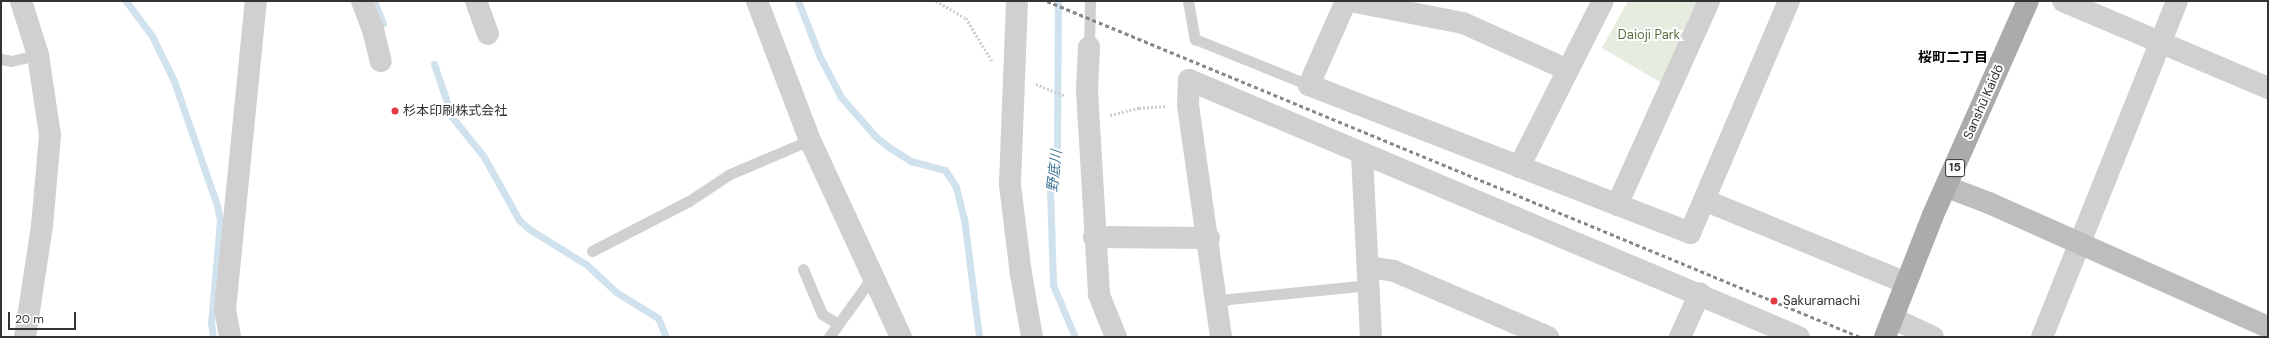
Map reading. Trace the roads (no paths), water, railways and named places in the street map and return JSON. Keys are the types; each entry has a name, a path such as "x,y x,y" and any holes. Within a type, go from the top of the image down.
{"main road":[{"name":"Sanshū Kaidō","path":"1889,328 1946,187 2028,1"}],"street":[{"path":"21,1 38,55 50,135 42,226 25,337"},
{"path":"230,337 225,310 256,1"},
{"path":"362,1 373,30 381,60"},
{"path":"476,1 488,34"},
{"path":"757,1 810,140 901,337"},
{"path":"1017,1 1010,185 1021,274 1032,337"},
{"path":"1346,1 1309,85 1690,233 1789,1"},
{"path":"1350,1 1463,23 1568,70"},
{"path":"1519,167 1603,1"},
{"path":"1617,205 1709,1"},
{"path":"2063,1 2161,41 2268,88"},
{"path":"2042,337 2078,244 2177,1"},
{"path":"1089,47 1087,91 1094,238 1099,295 1116,337"},
{"path":"1221,337 1209,238 1188,105 1189,80 1362,154 1700,293 1799,337"},
{"path":"1362,154 1371,337"},
{"path":"1946,187 1989,203 2078,244 2268,327"},
{"path":"1704,200 1906,283"},
{"path":"1094,238 1209,238"},
{"path":"1369,276 1394,271 1548,337"},
{"path":"1680,337 1700,293"},
{"path":"1889,328 1934,337"}],"lane":[{"path":"1089,47 1090,1"},
{"path":"1188,1 1195,39 1309,85"},
{"path":"1,59 11,61 38,55"},
{"path":"592,251 689,201 730,174 810,140"},
{"path":"803,268 822,314 838,324"},
{"path":"829,337 873,276"},
{"path":"1217,303 1369,276"}],"waterway":[{"path":"126,1 152,36 174,81 217,205 220,221 211,323 213,337"},
{"path":"374,1 383,23"},
{"path":"798,1 820,57 841,97 876,137 890,148 911,161 945,170 956,187 964,218 979,337"},
{"name":"野底川","path":"1058,1 1057,154 1050,189 1053,285 1075,337"},
{"path":"434,64 452,117 484,157 519,220 529,229 587,265 616,292 658,318 666,337"}],"railway":[{"path":"1047,1 1860,337"}],"place":[{"name":"杉本印刷株式会社","path":"395,111"},
{"name":"Sakuramachi","path":"1774,301"}],"district":[{"name":"桜町二丁目","path":"1953,57"}],"park label":[{"name":"Daioji Park","path":"1649,35"}]}
